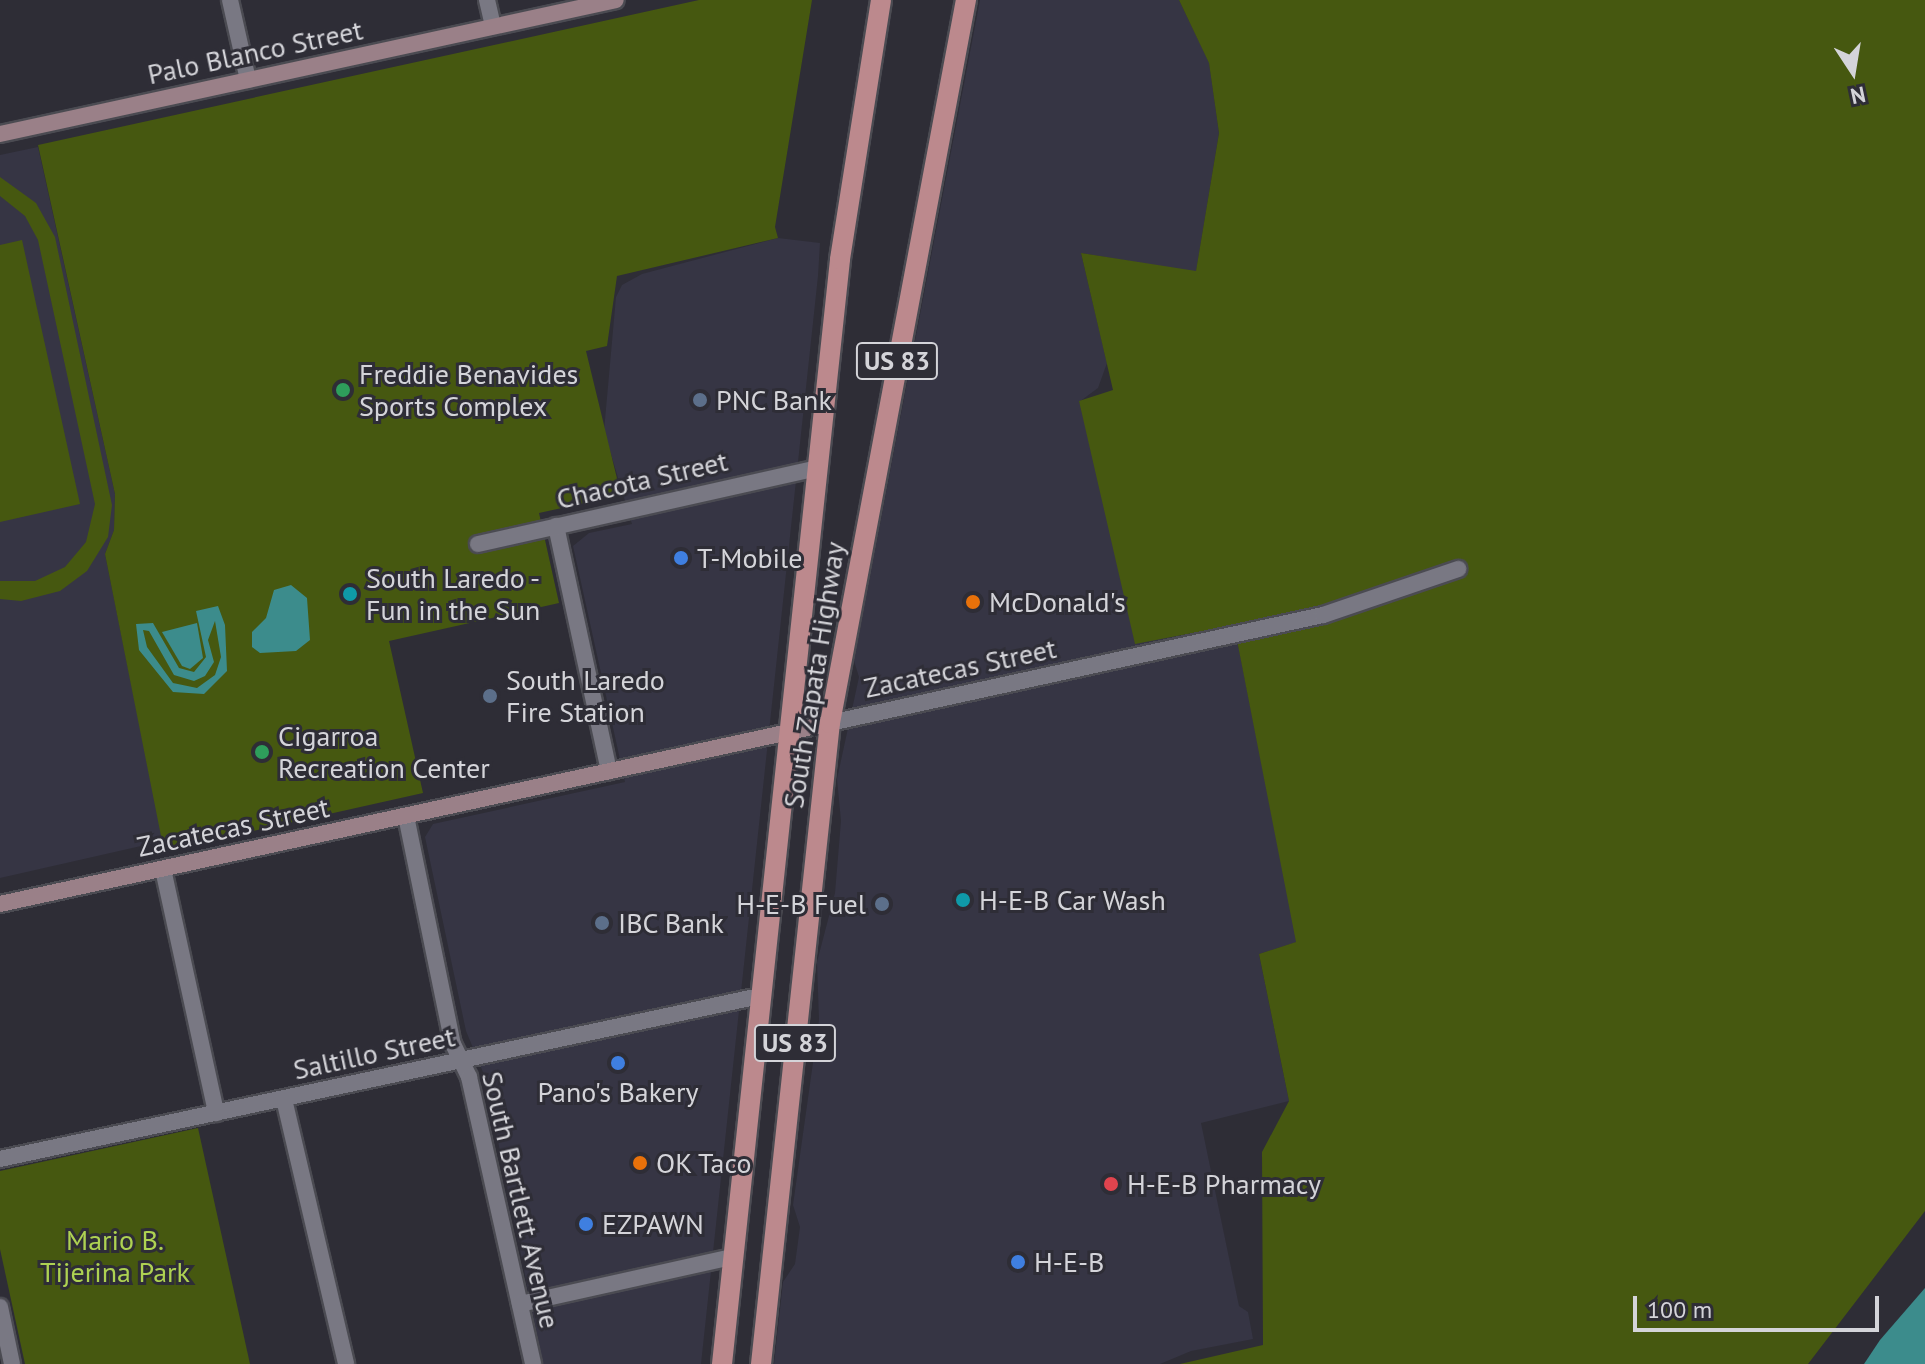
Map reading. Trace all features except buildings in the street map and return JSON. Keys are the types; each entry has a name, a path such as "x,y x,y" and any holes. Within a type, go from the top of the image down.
{"main road":[{"name":"South Zapata Highway","path":"722,1364 787,732 847,202 881,0"},
{"name":"South Zapata Highway","path":"761,1364 830,723 966,0"}],"street":[{"path":"230,0 248,80"},
{"path":"487,0 493,26"},
{"name":"Palo Blanco Street","path":"1,130 616,0"},
{"name":"Chacota Street","path":"478,544 817,468"},
{"path":"556,526 609,771"},
{"name":"Zacatecas Street","path":"0,904 1323,615 1458,569"},
{"name":"South Bartlett Avenue","path":"406,816 461,1061 469,1077 533,1364"},
{"path":"163,869 216,1113"},
{"name":"Saltillo Street","path":"0,1159 760,996"},
{"path":"284,1099 346,1364"},
{"path":"520,1304 732,1257"},
{"path":"0,1307 12,1364"}],"shaded area":[{"path":"980,0 1179,0 1209,62 1219,133 1196,272 1081,253 1107,363 1098,388 1079,402 1234,624 1297,942 1259,954 1289,1101 1201,1123 1239,1306 1248,1312 1253,1339 1191,1351 1160,1364 774,1364 783,1282 795,1264 800,1227 793,1205 819,1020 817,962 835,893 841,821 837,779 859,677 854,661"},
{"path":"38,147 115,494 114,530 105,554 163,841 0,878 0,155"},
{"path":"778,238 820,243 818,276 701,1364 543,1364 485,1077 466,1031 425,837 433,824 625,782 573,546 589,533 632,524 604,431 616,297 622,285 642,274"},
{"path":"291,585 307,598 310,640 296,651 260,653 252,647 252,632 266,618 274,590"},
{"path":"218,606 225,625 227,671 204,694 173,692 139,650 136,624 153,623 179,668 194,672 206,657 196,611","holes":["215,621 221,657 215,675 197,688 173,683 147,647 143,630 149,631 174,675 194,681 205,676 214,662 208,640"]},
{"path":"197,623 203,658 190,669 182,666 162,632"},
{"path":"1925,1288 1925,1364 1864,1364 1880,1340"}],"green space":[{"name":"Freddie Benavides Sports Complex","path":"699,0 812,0 775,227 778,238 617,276 607,346 586,351 621,495 539,513 559,603 389,641 423,793 164,851 105,554 114,530 115,494 38,145"},
{"path":"1179,0 1925,0 1925,1211 1808,1364 1180,1364 1263,1345 1262,1152 1289,1101 1259,954 1296,942 1234,625 1135,644 1079,401 1113,390 1081,253 1196,271 1219,133 1209,63"},
{"path":"0,177 36,203 55,237 112,505 108,537 87,571 60,591 21,601 0,599 0,581 35,581 65,567 86,542 95,504 38,240 25,216 0,196"},
{"path":"22,240 80,504 0,522 0,245"},
{"name":"Mario B. Tijerina Park","path":"198,1128 250,1364 25,1364 0,1249 0,1171"}],"place":[{"name":"Freddie Benavides Sports Complex","path":"343,390"},
{"name":"PNC Bank","path":"700,400"},
{"name":"T-Mobile","path":"681,558"},
{"name":"South Laredo - Fun in the Sun","path":"350,594"},
{"name":"McDonald's","path":"973,602"},
{"name":"South Laredo Fire Station","path":"490,696"},
{"name":"Cigarroa Recreation Center","path":"262,752"},
{"name":"H-E-B Car Wash","path":"963,900"},
{"name":"H-E-B Fuel","path":"882,904"},
{"name":"IBC Bank","path":"602,923"},
{"name":"Pano's Bakery","path":"618,1063"},
{"name":"OK Taco","path":"640,1163"},
{"name":"H-E-B Pharmacy","path":"1111,1184"},
{"name":"EZPAWN","path":"586,1224"},
{"name":"H-E-B","path":"1018,1262"}]}
